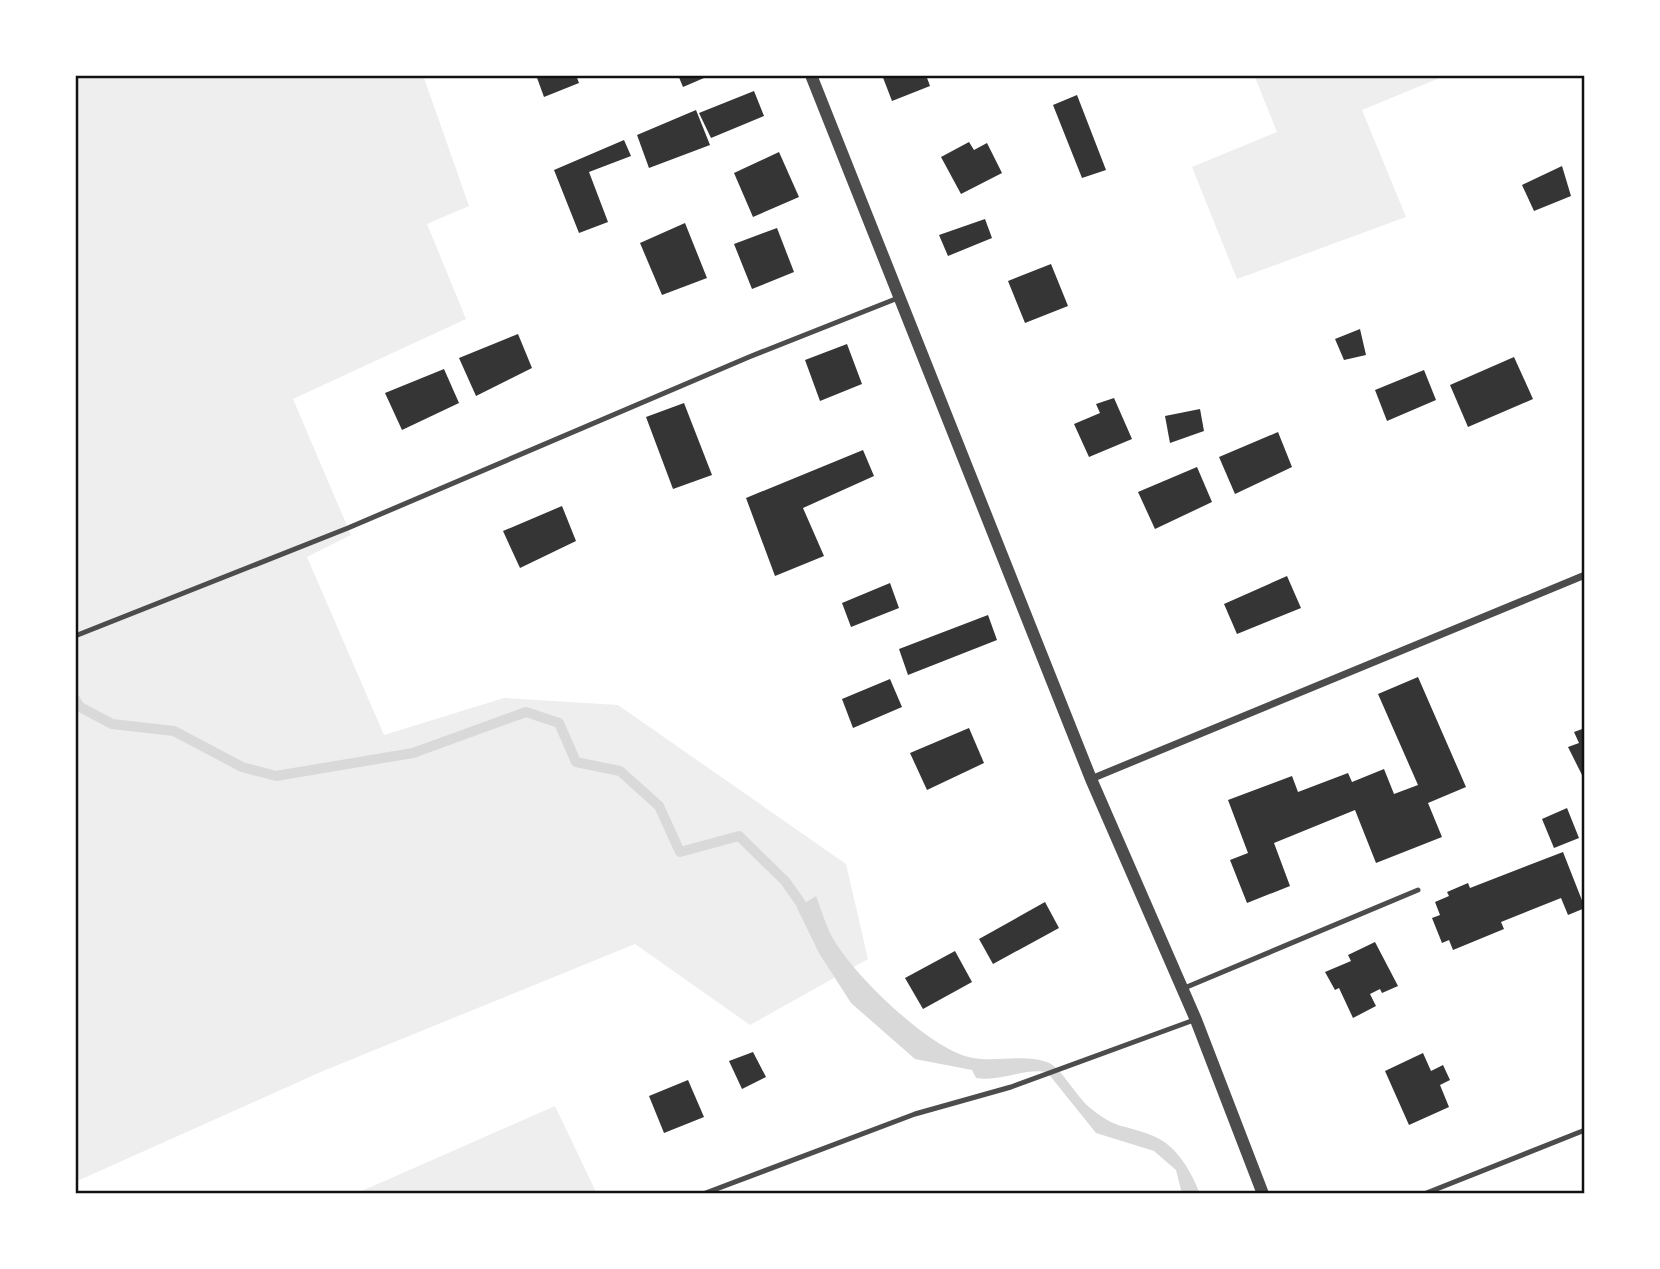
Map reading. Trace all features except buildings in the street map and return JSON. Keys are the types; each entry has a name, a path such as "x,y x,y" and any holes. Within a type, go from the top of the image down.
{"street":[{"path":"811,75 1091,779 1196,1020 1263,1194"},
{"path":"1091,779 1585,575"}],"lane":[{"path":"75,636 348,528 749,357 900,297"},
{"path":"1182,989 1419,890"},
{"path":"703,1194 915,1114 1011,1087 1196,1020"},
{"path":"1424,1194 1585,1130"}],"shaded area":[{"path":"75,75 423,75 469,206 427,224 466,319 293,399 351,535 307,557 384,735 504,698 618,705 846,864 868,959 750,1025 635,944 323,1071 75,1182"},
{"path":"1254,75 1447,75 1362,110 1406,217 1237,279 1192,167 1277,132"},
{"path":"816,896 829,930 841,951 873,989 915,1026 956,1053 973,1058 1047,1062 1063,1075 1084,1102 1098,1114 1112,1123 1151,1135 1168,1145 1187,1168 1200,1194 1182,1194 1176,1170 1154,1151 1096,1133 1047,1072 985,1079 976,1078 972,1070 915,1059 851,1003 819,953 797,908"},
{"path":"555,1106 597,1194 355,1194"}],"waterway":[{"path":"75,699 80,707 112,724 174,731 242,767 276,776 413,753 526,712 559,723 576,762 620,771 659,806 680,852 739,836 785,881 809,915"}]}
